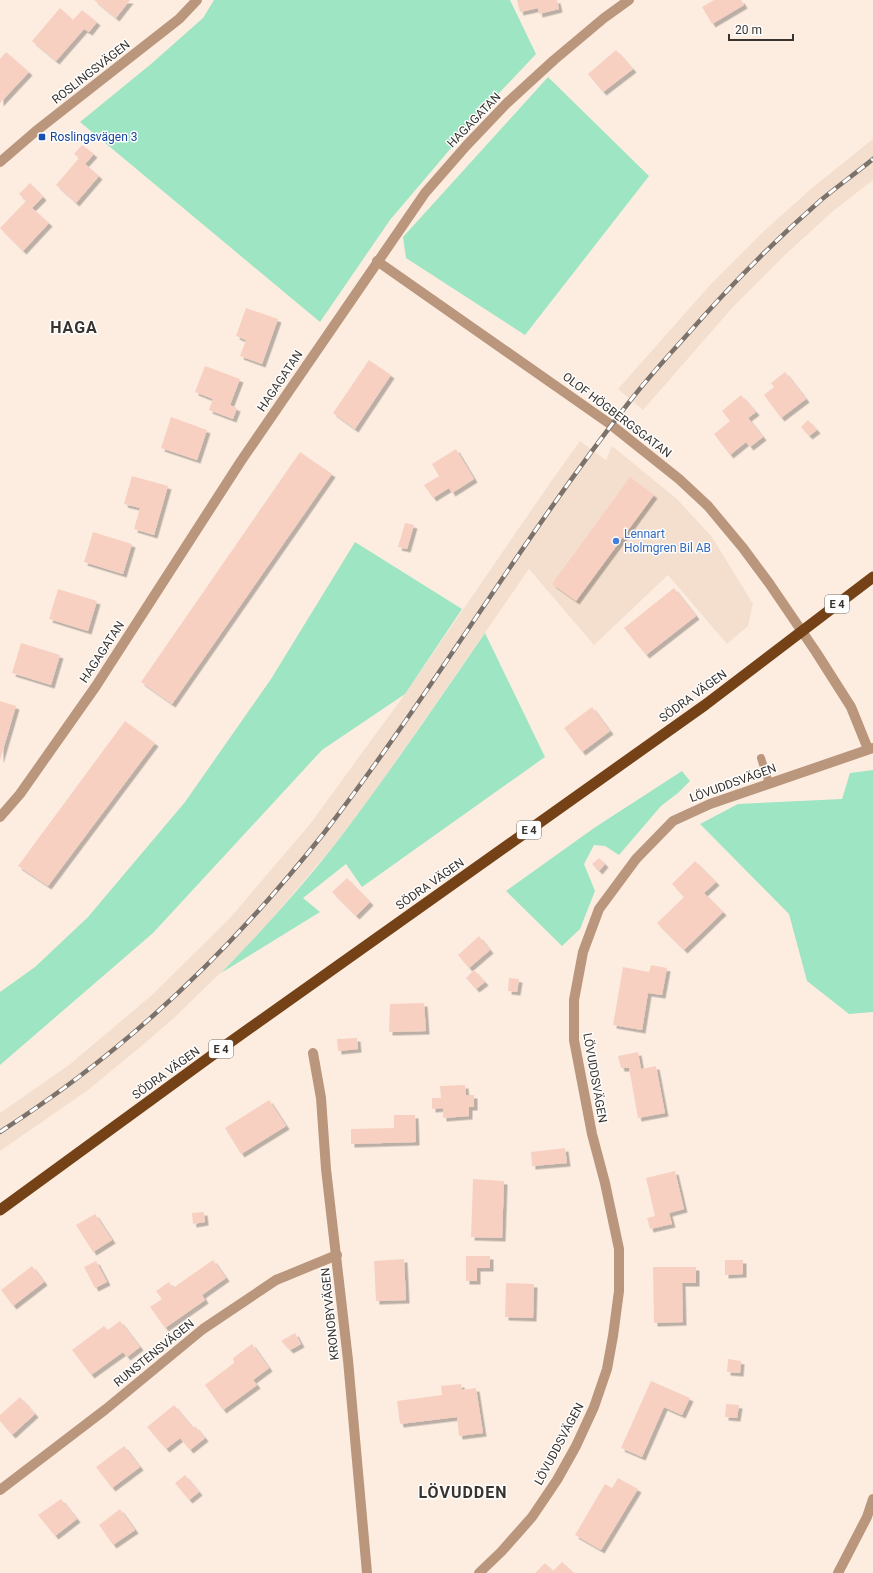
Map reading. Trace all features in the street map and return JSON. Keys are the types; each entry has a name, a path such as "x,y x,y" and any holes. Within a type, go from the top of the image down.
{"highway":[{"name":"SÖDRA VÄGEN","path":"0,1210 229,1043 698,710 873,577"}],"street":[{"name":"ROSLINGSVÄGEN","path":"0,162 36,131 179,19 197,0"},
{"name":"HAGAGATAN","path":"0,817 20,794 96,686 240,461 425,193 466,146 507,103 554,60 604,18 629,0"},
{"name":"OLOF HÖGBERGSGATAN","path":"377,261 610,424 679,479 708,506 743,548 802,631"},
{"name":"LÖVUDDSVÄGEN","path":"479,1573 532,1517 557,1480 576,1446 594,1407 607,1369 614,1336 619,1291 620,1249 592,1134 574,1040 574,1000 583,952 599,909 636,859 673,821 710,804 870,748 851,707 802,631"},
{"name":"KRONOBYVÄGEN","path":"313,1053 322,1098 326,1169 348,1360 368,1573"},
{"name":"RUNSTENSVÄGEN","path":"0,1490 106,1408 203,1329 276,1280 337,1255"},
{"path":"838,1573 867,1517 873,1499"}],"lane":[{"path":"761,758 769,783"}],"shaded area":[{"path":"873,139 873,180 832,212 786,254 733,307 643,410 618,389 710,285 764,231 812,188"},
{"path":"580,441 606,460 612,446 677,499 712,537 753,604 748,626 727,644 668,575 594,645 529,569 378,787 335,844 254,940 174,1018 138,1049 88,1090 0,1151 0,1113 69,1065 153,994 230,918 310,824 405,694"}],"green space":[{"path":"214,0 510,0 536,54 485,108 390,220 320,322 80,122 151,64 203,18"},
{"path":"548,77 649,176 525,335 406,258 403,237"},
{"path":"355,542 462,609 405,694 322,750 153,933 0,1065 0,992 35,967 88,917 185,802 271,679"},
{"path":"485,633 545,757 362,887 346,864 303,898 320,912 221,973 280,910 336,843 430,713"},
{"path":"873,770 873,1012 849,1014 807,981 789,914 700,824 738,804 842,799 850,773"},
{"path":"682,771 690,781 678,793 661,806 619,855 605,846 594,845 584,864 595,891 580,929 562,946 506,891 594,828"}],"building":[{"path":"94,0 130,0 116,18"},
{"path":"517,0 557,0 559,9 539,14 538,8 520,12"},
{"path":"714,0 741,0 744,5 712,24 702,7"},
{"path":"60,8 73,20 82,10 97,22 89,32 84,29 56,61 32,41"},
{"path":"616,50 633,69 603,92 588,74"},
{"path":"6,52 29,72 0,103 0,59"},
{"path":"82,145 94,154 85,164 99,176 76,203 56,185 79,158 74,154"},
{"path":"30,183 43,197 32,208 49,223 23,251 0,228 26,201 19,194"},
{"path":"246,308 278,319 262,364 240,356 246,340 236,336"},
{"path":"369,360 391,375 355,429 333,413"},
{"path":"205,366 240,379 230,405 237,408 233,419 209,410 213,399 195,392"},
{"path":"785,372 806,399 781,418 764,395 774,387 771,383"},
{"path":"741,395 756,412 748,418 763,437 750,447 746,442 730,455 714,434 730,421 722,411"},
{"path":"171,417 207,430 197,460 161,448"},
{"path":"808,420 817,430 809,436 801,427"},
{"path":"456,449 474,479 452,493 449,488 433,498 424,485 439,476 432,464"},
{"path":"300,452 332,474 172,704 141,682"},
{"path":"132,476 168,486 154,535 134,529 140,508 124,504"},
{"path":"630,477 654,495 576,601 552,584"},
{"path":"405,523 414,525 407,549 398,547"},
{"path":"93,532 132,544 123,574 84,562"},
{"path":"674,588 696,616 646,655 624,628"},
{"path":"58,589 97,601 88,631 49,619"},
{"path":"21,643 60,655 51,685 12,673"},
{"path":"0,701 16,706 0,760"},
{"path":"592,707 610,731 582,752 564,728"},
{"path":"125,721 155,743 48,886 18,866"},
{"path":"599,858 605,864 599,871 592,864"},
{"path":"695,861 716,882 704,893 723,912 684,950 657,923 684,897 672,884"},
{"path":"347,878 370,902 356,916 332,892"},
{"path":"479,936 490,950 469,968 458,955"},
{"path":"651,965 667,968 662,995 648,993 642,1030 613,1025 623,967 649,972"},
{"path":"474,970 485,982 476,989 466,978"},
{"path":"509,978 519,979 517,992 508,991"},
{"path":"424,1003 426,1031 389,1032 390,1004"},
{"path":"357,1038 358,1049 338,1051 337,1039"},
{"path":"638,1052 641,1069 656,1066 665,1113 638,1118 629,1068 621,1068 618,1056"},
{"path":"465,1085 466,1095 474,1095 474,1107 469,1107 469,1116 443,1118 443,1108 432,1109 432,1098 441,1098 440,1086"},
{"path":"269,1100 286,1126 241,1154 225,1128"},
{"path":"394,1115 415,1115 416,1142 351,1144 351,1129 394,1128"},
{"path":"565,1148 567,1163 532,1166 531,1152"},
{"path":"675,1171 684,1209 669,1213 672,1224 650,1229 647,1218 655,1216 646,1178"},
{"path":"473,1179 504,1181 502,1238 471,1237"},
{"path":"204,1212 205,1222 193,1224 192,1213"},
{"path":"95,1214 112,1240 93,1252 76,1225"},
{"path":"466,1256 490,1256 490,1268 477,1268 477,1281 466,1281"},
{"path":"404,1259 406,1300 376,1301 374,1261"},
{"path":"213,1260 226,1278 202,1295 205,1300 165,1328 150,1307 162,1299 156,1291 169,1282 173,1288"},
{"path":"725,1260 743,1260 743,1274 725,1275"},
{"path":"96,1261 107,1282 95,1288 84,1267"},
{"path":"32,1266 44,1282 13,1306 1,1290"},
{"path":"653,1267 696,1267 696,1283 682,1283 683,1322 654,1323"},
{"path":"506,1283 534,1284 533,1318 505,1317"},
{"path":"120,1321 140,1347 127,1357 123,1352 91,1375 72,1350 104,1326 108,1330"},
{"path":"295,1333 301,1344 290,1350 281,1341"},
{"path":"252,1344 269,1368 253,1380 257,1385 223,1410 205,1385 234,1363 233,1358"},
{"path":"728,1359 741,1361 740,1373 727,1372"},
{"path":"651,1381 690,1398 682,1415 664,1407 642,1457 621,1448"},
{"path":"461,1384 462,1390 476,1388 483,1433 459,1436 457,1417 400,1424 397,1401 442,1395 441,1386"},
{"path":"20,1397 35,1414 12,1435 0,1421 0,1415"},
{"path":"726,1404 739,1405 737,1418 725,1417"},
{"path":"174,1405 193,1428 195,1426 205,1438 190,1450 180,1438 166,1449 147,1427"},
{"path":"124,1446 140,1467 112,1488 96,1467"},
{"path":"185,1475 199,1492 189,1500 175,1483"},
{"path":"618,1478 638,1489 601,1550 575,1535 605,1484 612,1488"},
{"path":"61,1499 77,1519 55,1536 38,1515"},
{"path":"120,1509 135,1530 113,1545 99,1525"},
{"path":"562,1562 574,1573 535,1573 545,1563 553,1571"}],"railway":[{"path":"0,1132 76,1079 144,1024 208,964 268,900 324,833 364,780 551,507 637,393 664,360 718,300 768,249 821,200 873,159"}],"place":[{"name":"Roslingsvägen 3","path":"42,137"},
{"name":"Lennart Holmgren Bil AB","path":"616,541"}],"district":[{"name":"HAGA","path":"74,327"},
{"name":"LÖVUDDEN","path":"463,1492"}]}
